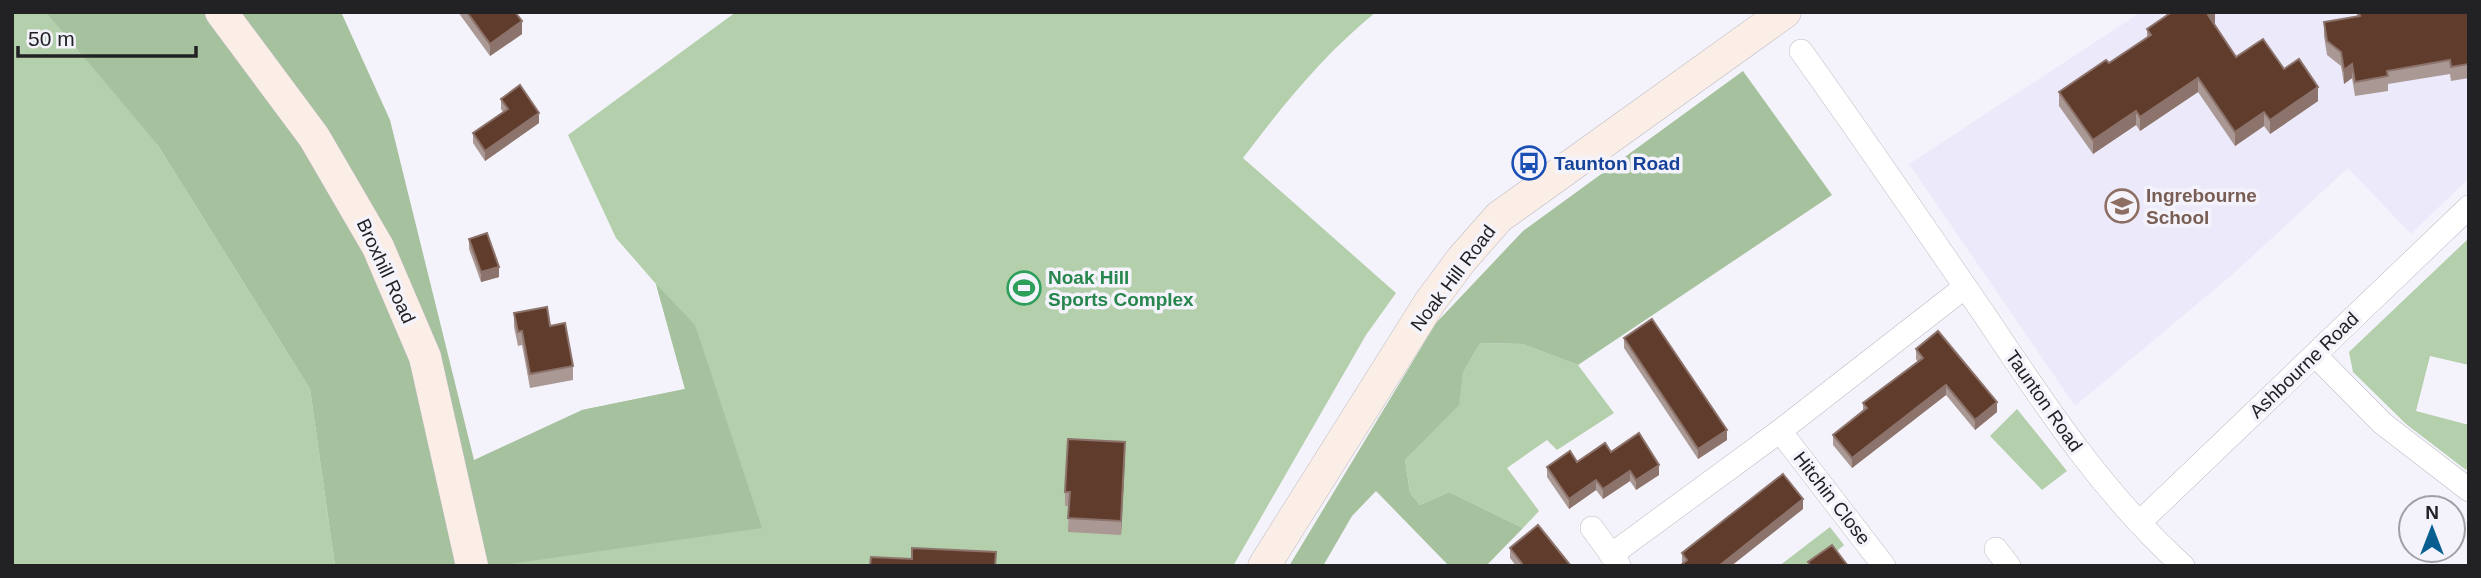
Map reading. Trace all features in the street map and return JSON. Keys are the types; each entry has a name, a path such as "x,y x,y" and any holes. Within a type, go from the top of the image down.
{"street":[{"name":"Broxhill Road","path":"221,12 314,137 378,247 425,357 472,566"},
{"name":"Noak Hill Road","path":"1264,566 1430,302 1462,259 1499,218 1785,12"},
{"name":"Taunton Road","path":"1801,51 2060,425 2139,523 2183,566"},
{"name":"Ashbourne Road","path":"2139,523 2469,206"},
{"path":"1592,528 1615,560 1965,287"},
{"path":"2315,355 2382,424 2469,490"},
{"name":"Hitchin Close","path":"1780,431 1884,566"}],"shaded area":[{"name":"Ingrebourne School","path":"2141,12 2469,12 2469,178 2411,234 2348,168 2233,274 2075,406 1909,164"}],"green space":[{"path":"12,12 291,12 157,144 310,389 335,566 12,566"},
{"path":"46,12 341,12 390,120 474,460 582,410 685,389 656,284 695,325 762,528 495,566 335,566 310,389 157,144"},
{"name":"Noak Hill Sports Complex","path":"736,12 1376,12 1338,46 1305,81 1243,158 1396,293 1366,335 1233,566 495,566 487,524 582,410 685,389 656,284 616,238 568,135"},
{"path":"1743,71 1832,195 1578,365 1522,344 1480,343 1463,373 1459,405 1405,460 1410,493 1420,505 1449,492 1523,528 1486,566 1449,566 1376,491 1352,516 1323,566 1289,566 1436,323 1523,231"},
{"path":"2469,238 2469,365 2430,356 2416,411 2469,425 2469,463 2466,470 2406,424 2353,372 2349,352"},
{"path":"1480,343 1522,344 1578,365 1614,413 1557,450 1547,440 1507,468 1539,511 1523,528 1449,492 1420,505 1410,493 1405,460 1458,405 1463,373"},
{"path":"2017,409 2067,471 2042,490 1990,436"},
{"path":"1830,527 1844,545 1835,553 1814,565 1779,566"}],"building":[{"path":"467,12 515,12 522,21 490,44"},
{"path":"2172,12 2211,12 2208,15 2236,57 2263,39 2284,69 2299,59 2318,87 2270,120 2264,112 2235,132 2198,78 2140,117 2136,111 2093,140 2059,92 2106,60 2109,63 2151,35 2147,29"},
{"path":"2359,12 2469,12 2469,64 2451,67 2450,60 2387,71 2388,76 2355,82 2352,64 2344,70 2341,52 2327,41 2324,22 2360,16"},
{"path":"520,85 539,113 485,151 473,133 508,109 501,99"},
{"path":"487,233 499,267 481,272 469,239"},
{"path":"547,307 550,326 565,323 573,366 530,374 522,331 518,332 514,313"},
{"path":"1652,319 1727,430 1698,449 1624,338"},
{"path":"1938,331 1997,402 1975,420 1946,385 1852,458 1833,435 1867,408 1863,403 1923,358 1916,349"},
{"path":"1639,433 1659,465 1636,480 1630,471 1603,489 1596,480 1569,499 1547,467 1570,451 1577,462 1605,443 1611,452"},
{"path":"1068,439 1125,442 1121,521 1068,518 1070,492 1065,492"},
{"path":"1783,474 1803,499 1719,566 1680,566 1687,560 1682,553"},
{"path":"1538,525 1571,566 1524,566 1510,548"},
{"path":"1832,545 1848,566 1811,566 1808,562"},
{"path":"912,548 996,552 995,566 870,566 871,557 912,559"}],"place":[{"name":"Taunton Road","path":"1529,163"},
{"name":"Ingrebourne School","path":"2122,206"},
{"name":"Noak Hill Sports Complex","path":"1024,288"}]}
